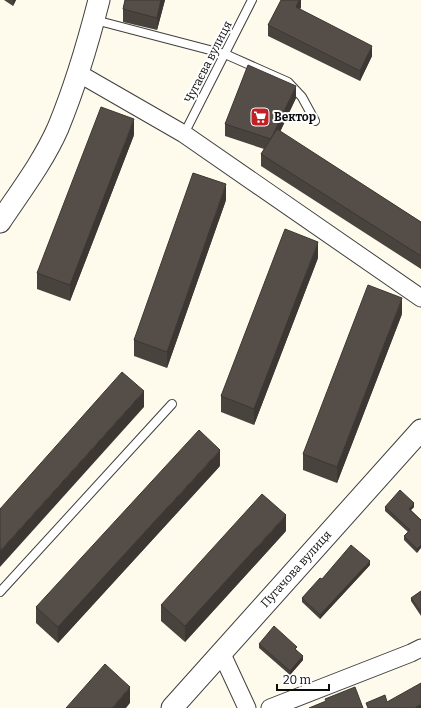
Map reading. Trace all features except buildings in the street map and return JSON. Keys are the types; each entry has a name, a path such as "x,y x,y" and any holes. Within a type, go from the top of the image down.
{"street":[{"path":"0,222 34,173 57,129 78,73 99,0"},
{"path":"78,73 184,134 421,298"},
{"name":"Пугачова вулиця","path":"172,708 421,430"},
{"path":"270,708 421,648"},
{"path":"221,652 247,708"}],"lane":[{"name":"Чугаєва вулиця","path":"184,134 252,0"},
{"path":"94,20 225,54 288,82 302,97 315,121"},
{"path":"0,592 172,404"}],"place":[{"name":"Вектор","path":"260,117"}]}
